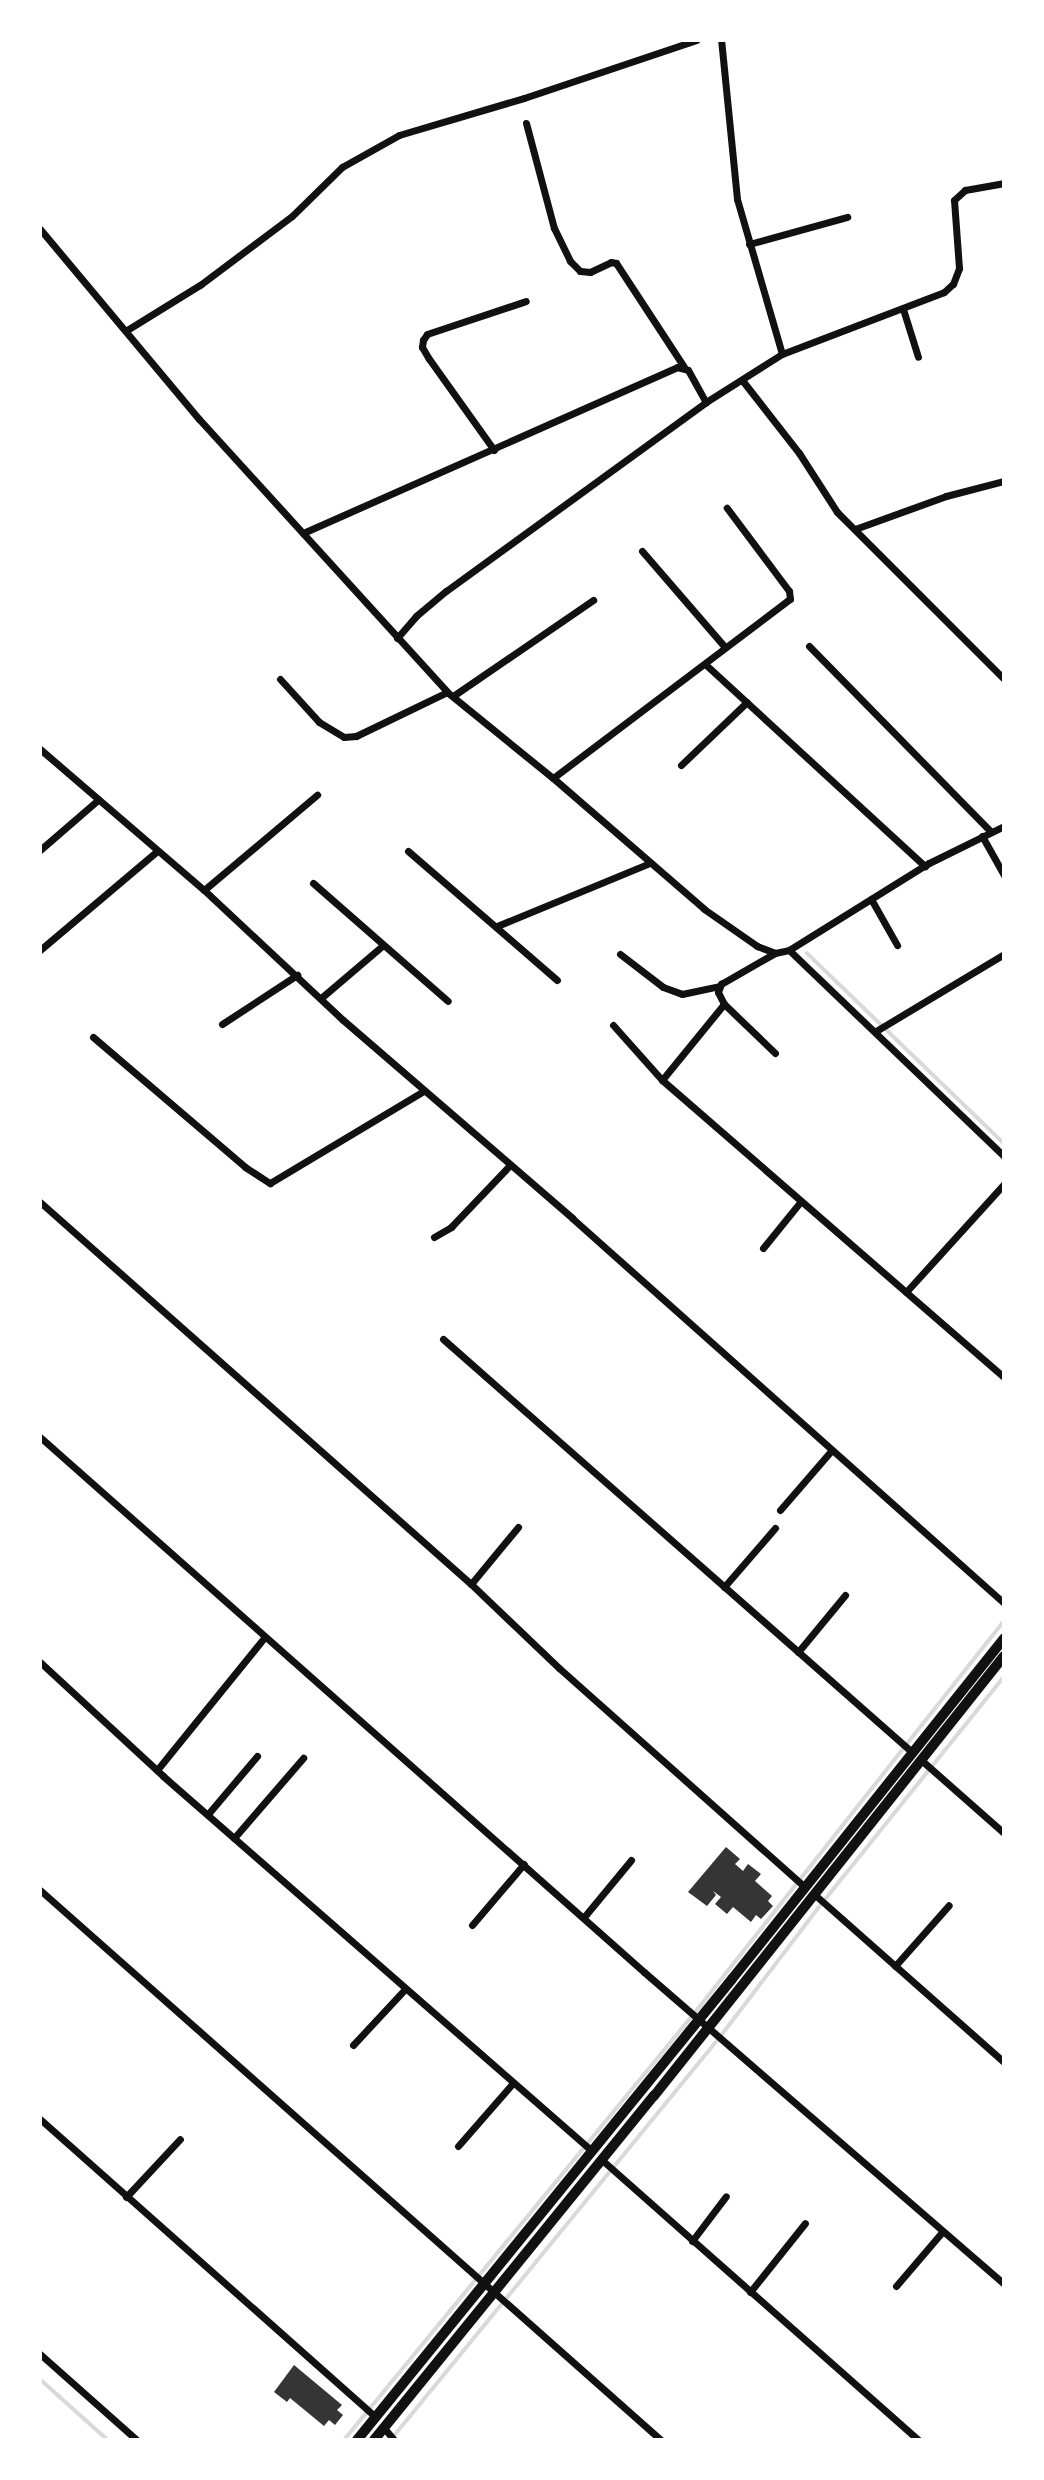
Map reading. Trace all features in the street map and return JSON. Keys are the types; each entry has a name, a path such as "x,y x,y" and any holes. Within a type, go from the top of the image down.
{"street":[{"path":"127,330 200,285 292,216 342,167 399,135 524,98 696,40"},
{"path":"721,40 737,199 782,354"},
{"path":"526,123 554,228 570,261 580,271 590,272 611,262 616,263 706,402"},
{"path":"397,638 416,616 446,591 706,402 782,354 944,292 956,278 959,268 954,200 965,190 1004,183"},
{"path":"749,244 847,217"},
{"path":"40,229 199,419 450,694 553,778 704,909 757,946 775,953"},
{"path":"495,450 429,359 422,347 422,340 426,334 526,301"},
{"path":"903,309 918,357"},
{"path":"303,533 495,450 640,382 684,367"},
{"path":"743,381 799,453 824,495 1002,674"},
{"path":"855,529 946,496 1004,481"},
{"path":"553,778 705,664 724,646 787,602 790,596 727,508"},
{"path":"642,551 724,646"},
{"path":"280,679 319,722 344,737 356,736 450,694 593,600"},
{"path":"809,646 991,832"},
{"path":"705,664 925,866"},
{"path":"681,765 747,702"},
{"path":"40,748 204,890 424,1091 572,1218 830,1452 1004,1603"},
{"path":"204,890 317,795"},
{"path":"40,850 98,800"},
{"path":"620,954 663,987 682,994 719,986 775,953 789,950 925,866 1004,826"},
{"path":"982,836 1004,875"},
{"path":"40,950 157,851"},
{"path":"408,852 557,980"},
{"path":"497,926 650,863"},
{"path":"313,883 448,1001"},
{"path":"871,899 897,945"},
{"path":"321,998 382,946"},
{"path":"789,950 1004,1156"},
{"path":"876,1031 1004,954"},
{"path":"222,1024 298,975"},
{"path":"719,986 718,992 724,1004 775,1053"},
{"path":"662,1080 724,1004"},
{"path":"613,1025 662,1080 1004,1377"},
{"path":"93,1037 245,1167 270,1183 424,1091"},
{"path":"433,1237 451,1227 509,1166"},
{"path":"906,1292 1004,1184"},
{"path":"763,1248 801,1201"},
{"path":"40,1202 471,1584 559,1668 1004,2062"},
{"path":"443,1339 1004,1833"},
{"path":"40,1437 264,1638 1004,2284"},
{"path":"780,1510 830,1452"},
{"path":"471,1584 518,1527"},
{"path":"724,1587 775,1528"},
{"path":"798,1652 845,1595"},
{"path":"157,1770 264,1638"},
{"path":"374,2440 709,2027 1004,1638"},
{"path":"916,1756 1000,1670 1004,1656"},
{"path":"40,1662 157,1770 512,2084 592,2151"},
{"path":"208,1814 257,1756"},
{"path":"234,1838 303,1758"},
{"path":"584,1917 631,1860"},
{"path":"472,1925 524,1864"},
{"path":"40,1890 661,2440"},
{"path":"357,2440 699,2020 810,1891"},
{"path":"895,1966 949,1905"},
{"path":"353,2045 405,1989"},
{"path":"458,2146 512,2084"},
{"path":"40,2119 376,2417"},
{"path":"126,2197 180,2139"},
{"path":"602,2160 919,2440"},
{"path":"692,2241 726,2196"},
{"path":"750,2292 805,2223"},
{"path":"896,2286 943,2231"},
{"path":"40,2354 138,2440"},
{"path":"384,2428 394,2440"}],"building":[{"path":"726,1847 740,1859 735,1864 743,1871 748,1864 761,1874 755,1881 772,1896 768,1901 773,1906 761,1919 756,1915 751,1922 733,1907 727,1914 715,1904 721,1897 713,1891 716,1895 707,1906 688,1892"},
{"path":"294,2365 342,2405 337,2410 343,2415 335,2425 329,2420 324,2426 290,2398 287,2402 274,2392"}],"waterway":[{"path":"807,953 1004,1143"},
{"path":"344,2440 693,2015 1004,1621"},
{"path":"393,2437 720,2037 823,1902 1004,1677"},
{"path":"40,2379 108,2440"}]}
